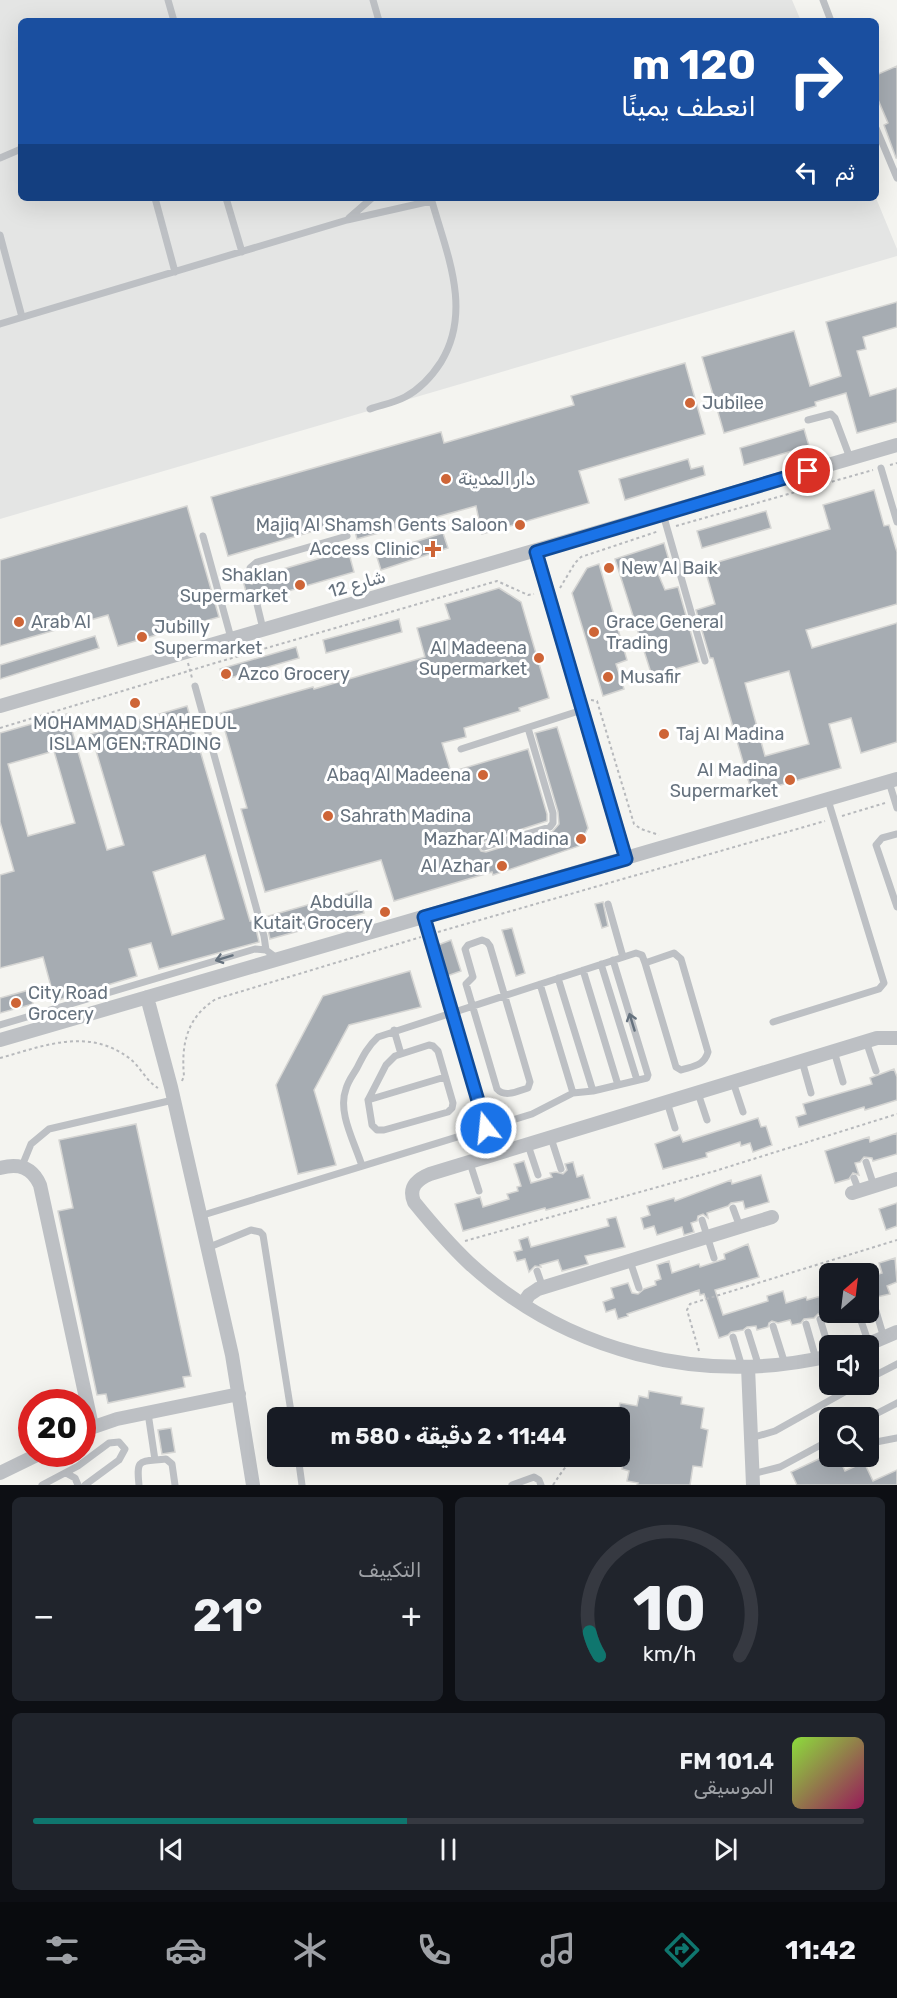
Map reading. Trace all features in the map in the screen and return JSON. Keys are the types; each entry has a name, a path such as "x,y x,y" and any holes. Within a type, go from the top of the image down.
{"street":[{"name":"شارع 12","path":"0,706 536,552 897,445"},
{"path":"536,552 626,859"},
{"path":"0,1040 893,780"},
{"path":"147,997 200,1216 239,1394 253,1485"},
{"path":"819,1357 785,1364 750,1367 704,1366 663,1360 613,1348 558,1325 491,1281 451,1245 414,1202 412,1188 423,1177 866,1041 884,1036 897,1038"},
{"path":"0,1168 12,1165 22,1166 30,1170 40,1185 79,1389"},
{"path":"855,1187 874,1186 897,1179"},
{"path":"523,1304 528,1295 543,1288 772,1217"},
{"path":"879,1340 897,1332"},
{"path":"750,1367 752,1480"},
{"path":"96,1427 239,1394"},
{"path":"0,1473 18,1464"}],"lane":[{"path":"168,0 173,18"},
{"path":"373,0 378,18"},
{"path":"823,0 830,18"},
{"path":"879,135 897,178"},
{"path":"0,158 18,150"},
{"path":"156,201 175,272"},
{"path":"227,201 242,252"},
{"path":"347,220 369,201"},
{"path":"0,324 347,220 423,201"},
{"path":"370,409 404,398 422,386 448,352 455,332 458,311 456,289 432,201"},
{"path":"0,235 22,318"},
{"path":"808,420 831,414 835,418 850,458"},
{"path":"881,468 897,522"},
{"path":"663,514 705,661"},
{"path":"203,536 231,638"},
{"path":"250,579 249,570 257,562 346,536"},
{"path":"256,600 263,629"},
{"path":"195,686 266,950"},
{"path":"461,749 528,728 581,706"},
{"path":"484,847 550,827 553,823 553,813 528,728"},
{"path":"893,780 897,808"},
{"path":"773,1022 879,989 884,983 828,800"},
{"path":"897,834 882,838 876,845 897,907"},
{"path":"608,904 623,957"},
{"path":"424,917 486,1128"},
{"path":"482,940 490,946 530,1082 530,1086 526,1089 506,1094 497,1089 472,1006 466,983 472,975 465,949 468,945 482,940"},
{"path":"0,1024 255,949 266,950 278,959"},
{"path":"362,1166 344,1112 345,1090 371,1043 378,1037 623,957 640,953 645,963 676,1067 681,1070 699,1065 707,1057 708,1047 681,959 674,953 645,963"},
{"path":"200,1216 540,1111 573,1093 594,1091 647,1078 613,960"},
{"path":"601,964 637,1080"},
{"path":"583,970 618,1085"},
{"path":"558,978 594,1091"},
{"path":"540,984 573,1093"},
{"path":"394,1030 400,1054"},
{"path":"866,1041 876,1071"},
{"path":"429,1045 433,1046 438,1052 453,1103 452,1108 448,1112 380,1131 372,1125 368,1100 386,1065 400,1054 429,1045"},
{"path":"834,1051 843,1082"},
{"path":"802,1061 812,1093"},
{"path":"368,1100 445,1077"},
{"path":"733,1082 743,1112"},
{"path":"698,1093 707,1120"},
{"path":"22,1166 31,1144 50,1129 173,1100"},
{"path":"667,1102 675,1128"},
{"path":"551,1138 561,1169"},
{"path":"528,1145 538,1175"},
{"path":"866,1162 874,1186"},
{"path":"470,1163 479,1191"},
{"path":"733,1208 740,1227"},
{"path":"702,1220 714,1258"},
{"path":"207,1248 251,1230 263,1235 290,1407"},
{"path":"630,1261 639,1288"},
{"path":"537,1271 543,1288"},
{"path":"879,1321 884,1338"},
{"path":"806,1324 819,1346"},
{"path":"773,1326 785,1364"},
{"path":"748,1332 750,1367"},
{"path":"733,1336 750,1367"},
{"path":"879,1373 897,1364"},
{"path":"751,1438 774,1431 839,1395"},
{"path":"879,1412 897,1402"},
{"path":"148,1413 155,1460"},
{"path":"879,1441 897,1438"},
{"path":"42,1485 78,1466 109,1443 119,1442 123,1445 125,1449 122,1458 85,1485"},
{"path":"752,1480 819,1446"},
{"path":"139,1485 138,1466 143,1462 155,1460 171,1462 175,1485"},
{"path":"300,1467 302,1485"},
{"path":"66,1473 75,1478 78,1485"},
{"path":"512,1485 534,1477 541,1485"}],"path":[{"path":"0,728 497,581 528,595 559,590 575,562 581,557 667,529 897,463"},
{"path":"185,652 195,686"},
{"path":"581,706 592,699 597,701 634,824 641,829 660,835 670,866"},
{"path":"451,1245 715,1171 897,1114"},
{"path":"704,1366 687,1310 688,1305 897,1240"},
{"path":"553,1485 566,1467"}],"shaded area":[{"path":"0,0 792,0 800,18 18,18 18,201 877,201 897,249 897,256 0,519"}],"building":[{"path":"897,66 897,158 884,125 888,123 879,102 879,74"},
{"path":"897,302 897,327 863,337 866,349 857,351 870,396 897,388 897,422 857,433 846,393 815,402 816,406 724,433 702,357 794,331 810,386 841,376 826,322"},
{"path":"685,363 705,434 579,471 589,503 482,534 476,506 357,539 352,520 228,556 211,497 441,432 444,443 574,405 571,396"},
{"path":"804,429 809,446 744,465 740,448"},
{"path":"688,459 691,469 703,466 705,475 625,500 619,479"},
{"path":"874,490 884,526 889,525 897,552 897,604 806,630 812,648 897,623 897,742 861,753 851,718 829,724 841,768 752,793 713,658 710,658 696,610 715,604 704,566 830,529 823,505","holes":["789,671 809,744 765,756 745,683"]},
{"path":"187,506 219,617 118,646 108,615 0,646 0,560"},
{"path":"766,511 771,528 702,548 697,531"},
{"path":"443,533 448,548 381,570 376,554"},
{"path":"664,543 670,564 656,569 665,590 678,587 699,662 652,676 615,559"},
{"path":"348,550 354,572 261,599 258,595 254,595 249,602 243,581 252,584 256,577"},
{"path":"599,564 627,660 616,664 624,689 603,696 572,593 587,568"},
{"path":"499,588 521,602 549,698 519,708 520,711 464,728 466,737 442,743 451,772 528,749 547,821 482,842 479,848 486,852 552,832 559,824 558,812 535,733 557,727 588,828 579,846 493,875 492,872 394,901 381,860 265,892 241,809 247,808 220,713 425,657 417,628 450,619 445,604"},
{"path":"399,619 402,632 326,653 323,640"},
{"path":"95,636 99,648 0,679 0,665"},
{"path":"296,647 299,658 223,680 220,669"},
{"path":"187,706 250,921 254,920 259,942 159,969 151,943 129,949 137,976 55,1001 43,957 0,968 0,875 14,871 0,822 0,733 67,714 107,850 124,845 91,734","holes":["54,751 75,823 28,836 8,764","205,855 224,919 172,935 153,872"]},
{"path":"357,891 364,913 270,939 265,917"},
{"path":"603,902 608,926 602,928 595,904"},
{"path":"512,928 525,973 516,976 502,930"},
{"path":"451,940 461,971 447,976 438,945"},
{"path":"410,971 421,1007 349,1025 314,1090 336,1165 298,1174 276,1085 323,996"},
{"path":"29,990 33,1004 0,1013 0,998"},
{"path":"894,1069 897,1077 897,1100 865,1110 864,1107 799,1127 796,1117 806,1114 803,1104 872,1084 870,1078"},
{"path":"758,1118 761,1127 766,1126 772,1145 753,1152 750,1143 741,1146 740,1142 706,1153 707,1157 663,1169 655,1144 680,1135 683,1142"},
{"path":"136,1124 191,1376 183,1377 185,1387 108,1403 106,1394 97,1395 58,1211 73,1208 59,1140"},
{"path":"897,1133 897,1154 873,1161 872,1158 864,1157 860,1162 855,1163 859,1175 853,1173 849,1179 835,1183 825,1151 869,1137 870,1142"},
{"path":"524,1161 531,1183 552,1177 550,1173 563,1174 567,1170 565,1164 573,1162 577,1177 583,1175 590,1198 463,1231 455,1204 480,1197 483,1207 509,1199 507,1194 518,1191 517,1187 521,1186 514,1164"},
{"path":"761,1175 769,1202 745,1209 743,1201 731,1203 707,1213 708,1218 703,1214 698,1216 697,1221 691,1223 694,1232 684,1235 682,1227 657,1235 654,1226 644,1229 641,1218 650,1215 647,1206 674,1198 675,1201 731,1180 732,1184"},
{"path":"897,1203 897,1226 886,1230 879,1209"},
{"path":"616,1217 625,1247 585,1256 588,1264 562,1271 558,1260 540,1265 541,1267 535,1266 529,1272 525,1259 517,1261 514,1252 522,1250 519,1240 528,1237 531,1247 609,1226 607,1219"},
{"path":"748,1244 759,1277 715,1290 723,1315 768,1301 767,1296 783,1291 786,1303 806,1297 807,1300 819,1297 819,1314 814,1318 804,1319 801,1323 792,1325 790,1320 778,1323 772,1321 768,1327 757,1330 756,1326 747,1327 719,1338 704,1294 700,1295 699,1290 618,1319 615,1309 606,1312 603,1302 614,1298 611,1288 628,1283 632,1293 638,1294 656,1285 655,1281 661,1279 657,1265 669,1261 672,1273 699,1264 700,1267 725,1259 724,1254"},
{"path":"895,1258 897,1282 887,1286 890,1294 879,1297 879,1274 882,1273 879,1263"},
{"path":"649,1391 682,1397 681,1404 704,1408 701,1428 708,1430 702,1467 693,1466 690,1485 637,1485 638,1483 627,1481 629,1471 622,1469 622,1467 630,1467 630,1407 619,1407 620,1403 637,1406 639,1396 648,1398"},
{"path":"171,1428 175,1452 162,1454 158,1430"},
{"path":"819,1459 819,1467 843,1467 845,1471 853,1467 866,1467 873,1481 897,1470 897,1485 797,1485 791,1472"}],"place":[{"name":"Jubilee","path":"690,403"},
{"name":"دار المدينة","path":"446,479"},
{"name":"Majiq Al Shamsh Gents Saloon","path":"520,525"},
{"name":"Access Clinic","path":"433,549"},
{"name":"New Al Baik","path":"609,568"},
{"name":"Shaklan Supermarket","path":"300,585"},
{"name":"Arab Al","path":"19,622"},
{"name":"Grace General Trading","path":"594,632"},
{"name":"Jubilly Supermarket","path":"142,637"},
{"name":"Al Madeena Supermarket","path":"539,658"},
{"name":"Azco Grocery","path":"226,674"},
{"name":"Musafir","path":"608,677"},
{"name":"MOHAMMAD SHAHEDUL ISLAM GEN.TRADING","path":"135,703"},
{"name":"Taj Al Madina","path":"664,734"},
{"name":"Abaq Al Madeena","path":"483,775"},
{"name":"Al Madina Supermarket","path":"790,780"},
{"name":"Sahrath Madina","path":"328,816"},
{"name":"Mazhar Al Madina","path":"581,839"},
{"name":"Al Azhar","path":"502,866"},
{"name":"Abdulla Kutait Grocery","path":"385,912"},
{"name":"City Road Grocery","path":"16,1003"}],"route":[{"path":"486,1128 424,917 626,859 536,552 808,471"}]}
